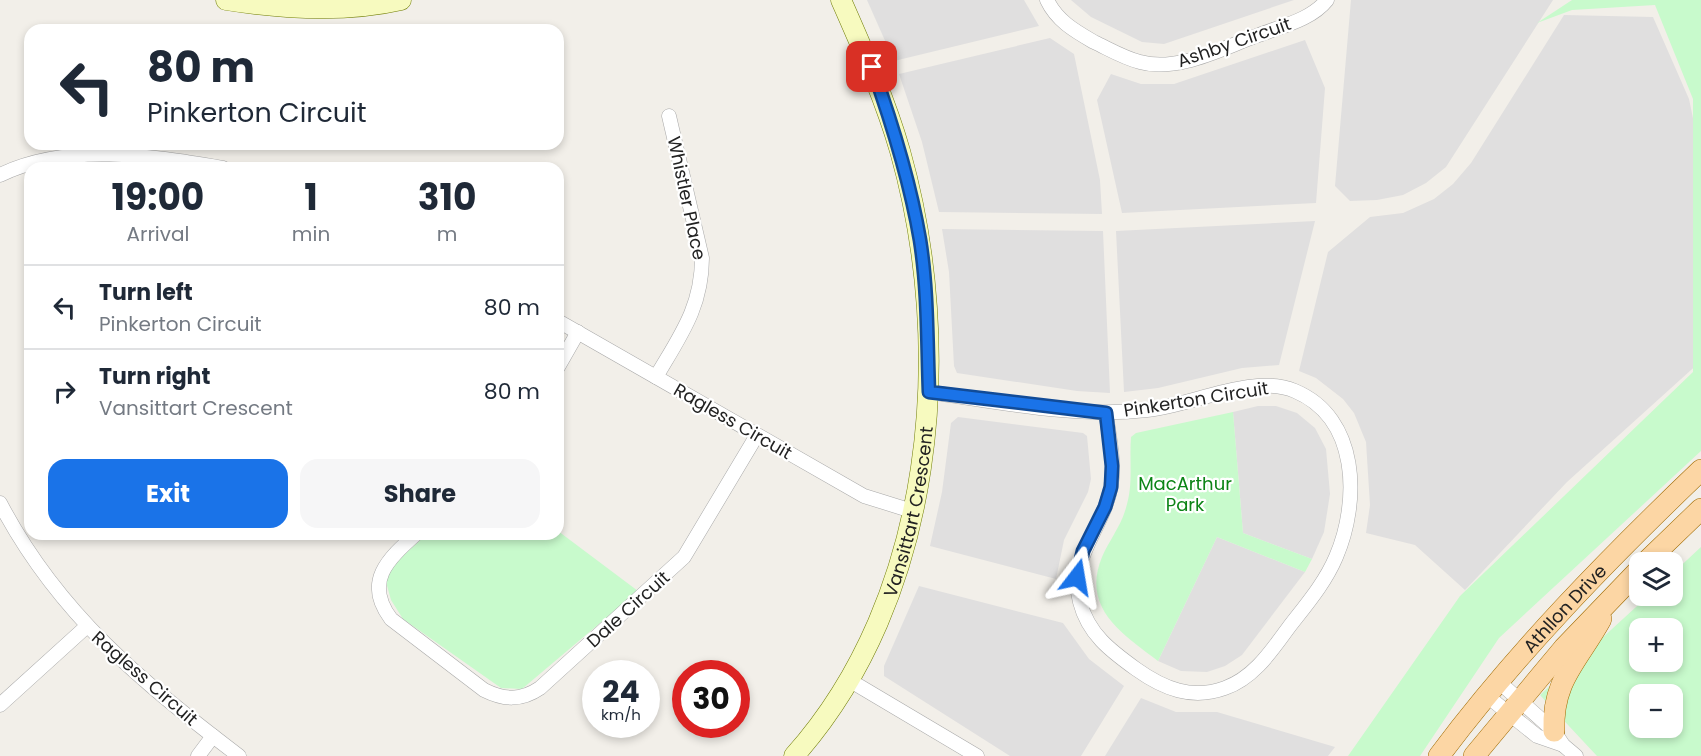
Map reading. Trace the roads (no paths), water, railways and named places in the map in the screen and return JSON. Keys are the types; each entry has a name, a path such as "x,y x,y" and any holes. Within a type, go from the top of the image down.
{"main road":[{"name":"Athllon Drive","path":"1438,756 1492,688 1558,612 1701,470"},
{"path":"1656,552 1701,509"},
{"name":"Athllon Drive","path":"1474,756 1514,706 1629,580"},
{"path":"1559,738 1553,709 1558,690 1587,645 1616,592"}],"street":[{"path":"226,0 321,8 377,5 401,0"},
{"name":"Vansittart Crescent","path":"794,756 849,680 878,624 901,563 924,449 929,392 926,301 920,240 908,181 872,67 841,0"},
{"name":"Ashby Circuit","path":"1047,0 1065,24 1074,31 1120,56 1142,63 1165,65 1188,60 1305,18 1327,0"},
{"name":"Whistler Place","path":"656,377 689,321 698,301 702,280 702,258 669,116"},
{"path":"32,162 51,157 96,155 143,162"},
{"path":"0,175 24,164"},
{"name":"Ragless Circuit","path":"564,325 864,496 912,512"},
{"path":"564,357 578,333"},
{"name":"Pinkerton Circuit","path":"929,392 1106,413 1149,410 1248,387 1270,385 1292,389 1313,400 1336,423 1347,449 1350,486 1345,530 1336,557 1323,581 1264,660 1247,676 1227,687 1206,693 1184,692 1155,682 1104,645 1091,629 1082,609 1077,577 1083,551 1105,507 1111,487 1112,466 1106,413"},
{"name":"Dale Circuit","path":"410,540 385,564 379,583 379,597 384,609 391,619 484,690 500,698 516,699 540,688 684,557 757,435"},
{"name":"Ragless Circuit","path":"0,503 30,553 86,627 126,667 239,756"},
{"path":"0,705 86,627"},
{"path":"849,680 977,756"},
{"path":"1492,688 1559,738 1576,756"},
{"path":"198,756 213,736"}],"park label":[{"name":"MacArthur Park","path":"1185,493"}]}
